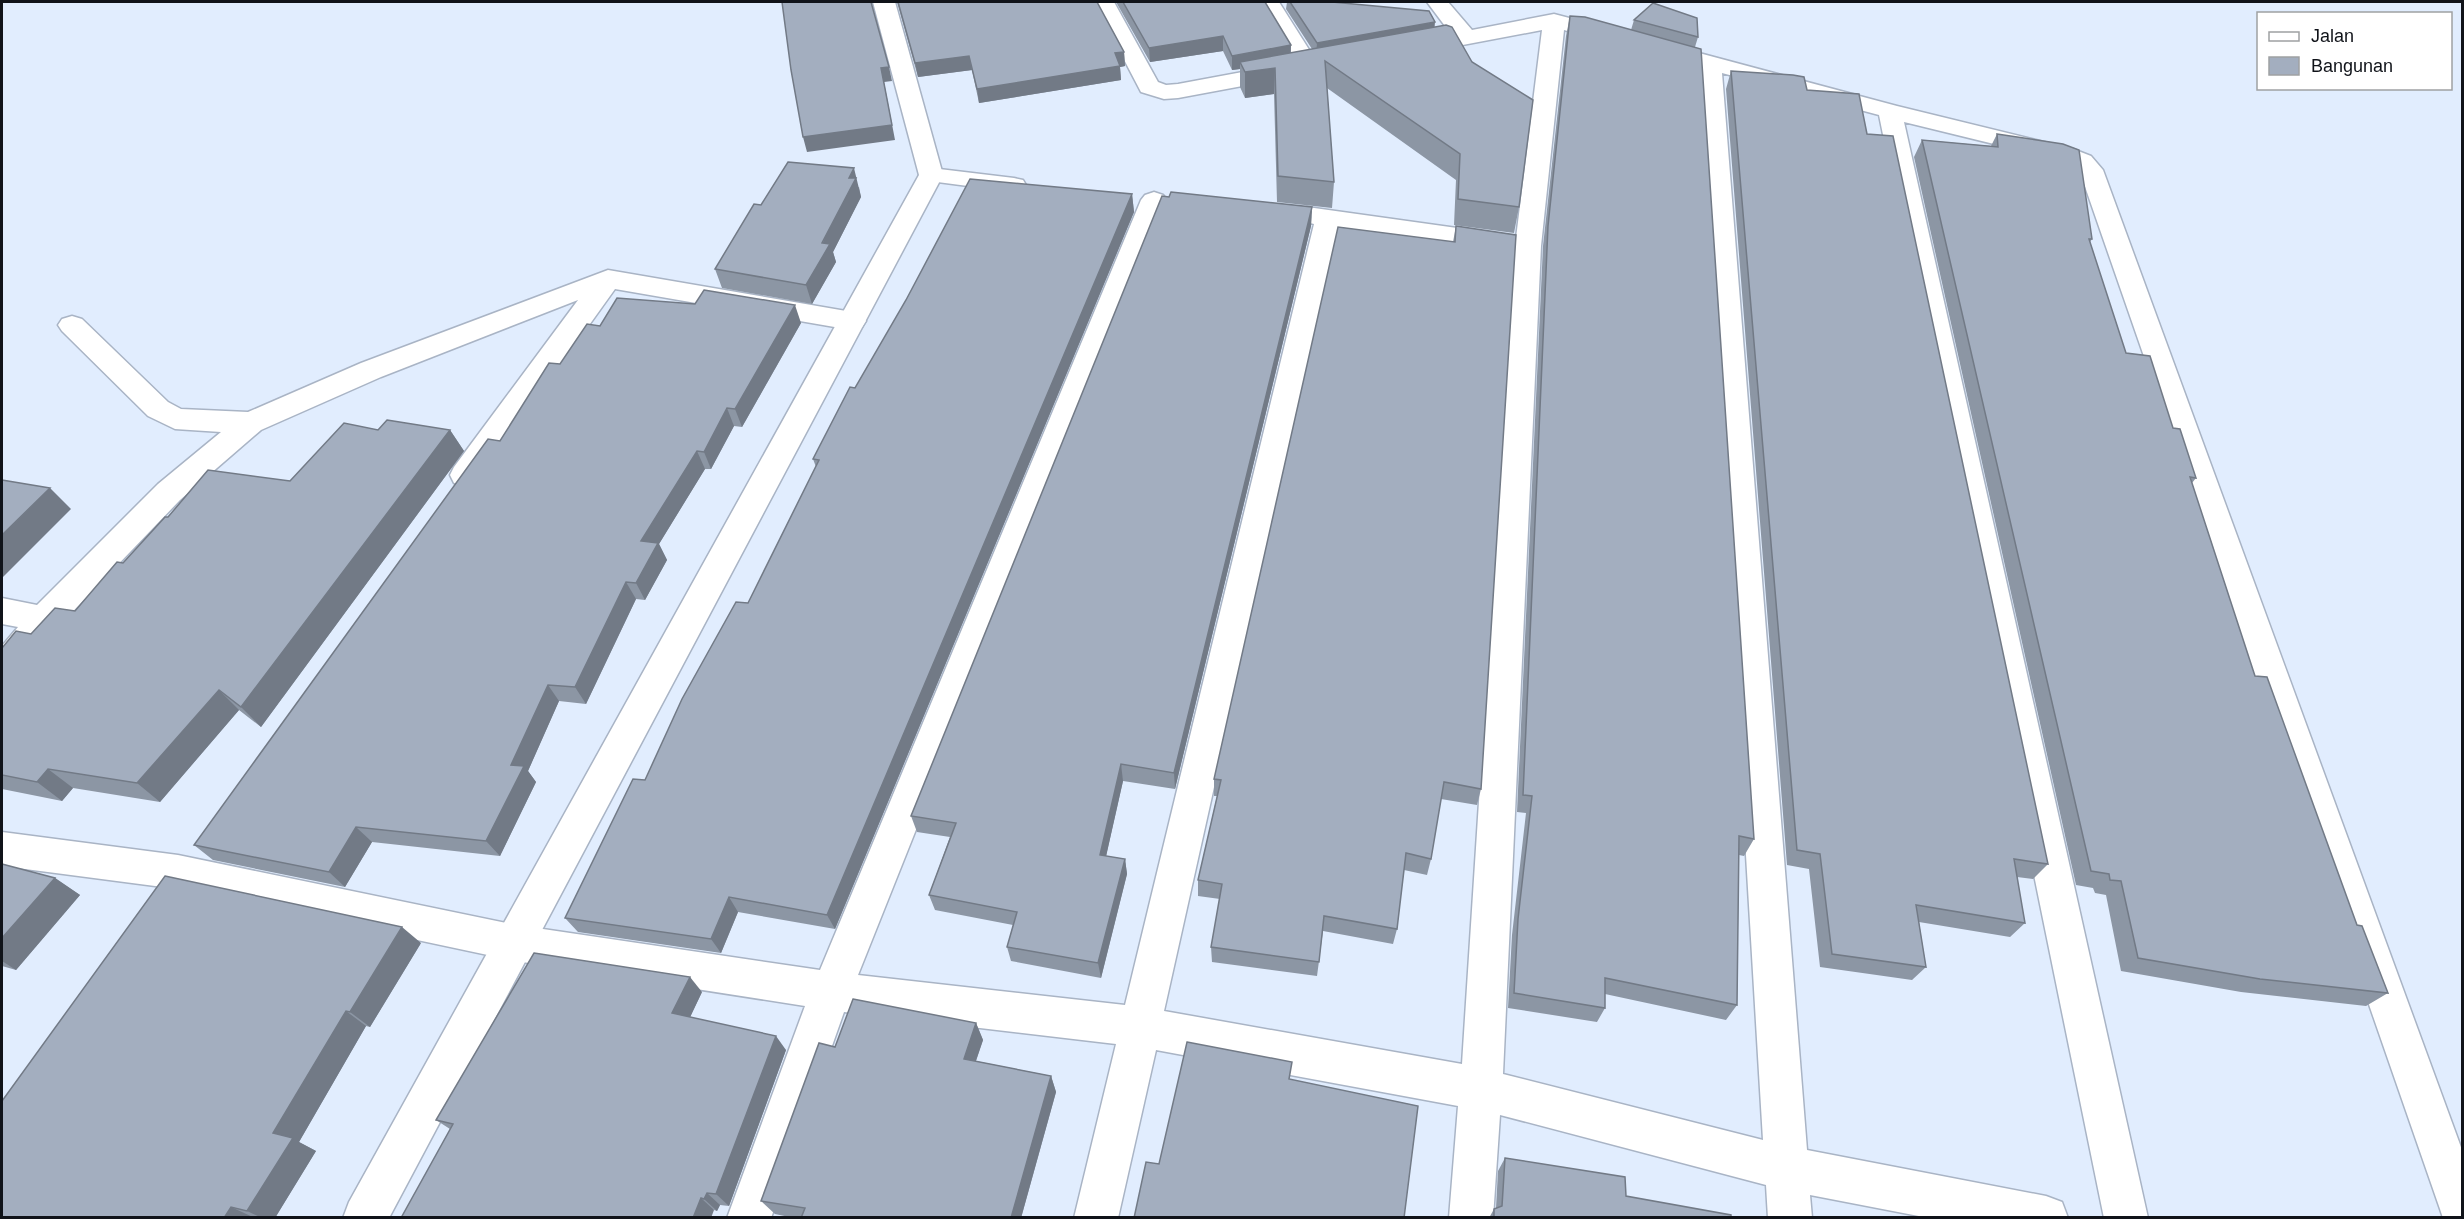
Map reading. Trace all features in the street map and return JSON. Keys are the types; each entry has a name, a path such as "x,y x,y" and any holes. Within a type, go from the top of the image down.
{"street":[{"path":"365,1218 931,175 884,2"},
{"path":"1104,2 1149,87 1164,92 1320,65 1269,2"},
{"path":"1437,2 1466,37"},
{"path":"1471,1218 1481,1089 1528,246 1554,21"},
{"path":"1388,52 1554,21 1890,111 2064,154 2082,161 2091,170 2463,1209"},
{"path":"1710,63 1790,1218"},
{"path":"1890,111 2127,1218"},
{"path":"931,175 1036,187"},
{"path":"749,1218 831,991 1154,200"},
{"path":"1282,213 1528,246"},
{"path":"1096,1218 1328,218"},
{"path":"2,669 44,620 169,492 251,423 371,370 608,279 852,321"},
{"path":"448,499 608,279"},
{"path":"72,325 158,409 175,419 251,423"},
{"path":"2,611 44,620"},
{"path":"2,849 178,872 516,943 831,991 1140,1027 1481,1089 1786,1168 2046,1218"}],"building":[{"path":"782,2 871,2 889,67 881,68 892,125 803,137"},
{"path":"898,2 1097,2 1124,52 1115,53 1120,66 977,89 969,56 915,63"},
{"path":"1123,2 1265,2 1291,45 1232,56 1223,36 1149,48"},
{"path":"1290,2 1332,2 1429,11 1435,22 1317,43"},
{"path":"1653,3 1697,18 1698,37 1634,20"},
{"path":"1570,16 1585,17 1701,49 1754,839 1739,836 1737,1005 1605,978 1605,1008 1514,993 1518,919 1532,796 1523,795 1548,226"},
{"path":"1446,25 1452,27 1472,62 1533,100 1519,207 1458,199 1460,154 1325,61 1334,182 1278,176 1275,68 1245,72 1240,62"},
{"path":"1731,71 1793,75 1804,77 1807,90 1859,94 1867,134 1893,136 2048,864 2014,859 2025,923 1916,905 1926,967 1832,954 1820,854 1797,850"},
{"path":"1997,134 2063,144 2079,150 2092,239 2089,239 2126,353 2150,356 2173,428 2180,429 2196,478 2190,477 2255,676 2267,677 2357,925 2362,926 2388,993 2260,979 2138,958 2121,881 2110,880 2109,874 2091,871 1922,140 1998,147"},
{"path":"788,162 854,168 849,178 856,178 822,243 830,244 806,285 715,269 754,204 761,205"},
{"path":"970,179 1132,194 827,915 729,897 711,939 565,918 633,779 645,780 682,699 736,602 748,603 819,460 813,459 850,387 855,388 906,300"},
{"path":"1171,192 1312,207 1174,773 1121,764 1100,855 1125,859 1098,963 1007,947 1017,912 929,895 956,823 911,816 1162,196 1169,197"},
{"path":"1456,226 1516,235 1481,789 1444,782 1431,859 1406,853 1397,929 1324,916 1319,962 1211,947 1222,884 1198,880 1221,780 1214,779 1338,227 1455,242"},
{"path":"704,290 795,305 735,409 727,408 704,452 697,451 641,541 658,543 636,583 626,582 575,687 548,685 511,765 524,766 486,841 356,827 329,872 194,845 488,439 500,441 549,363 560,364 587,324 600,326 617,298 695,304"},
{"path":"387,420 450,430 241,707 219,690 137,783 48,769 37,782 2,775 2,648 16,631 31,634 55,608 75,611 117,562 123,563 165,517 168,517 208,470 290,481 344,423 378,430"},
{"path":"2,480 50,488 2,535"},
{"path":"2,864 55,878 2,938"},
{"path":"165,876 402,927 350,1012 346,1011 273,1133 293,1138 247,1211 231,1207 224,1218 2,1218 2,1101"},
{"path":"534,953 690,977 672,1013 776,1036 716,1194 707,1193 704,1199 701,1198 693,1218 401,1218 453,1124 436,1120"},
{"path":"853,999 976,1023 964,1059 1051,1076 1011,1218 801,1218 805,1208 761,1201 819,1043 835,1047"},
{"path":"1187,1042 1292,1062 1289,1079 1418,1106 1404,1218 1134,1218 1146,1162 1159,1164"},
{"path":"1505,1158 1625,1177 1626,1196 1731,1215 1731,1218 1494,1218 1494,1209 1502,1206"}]}
